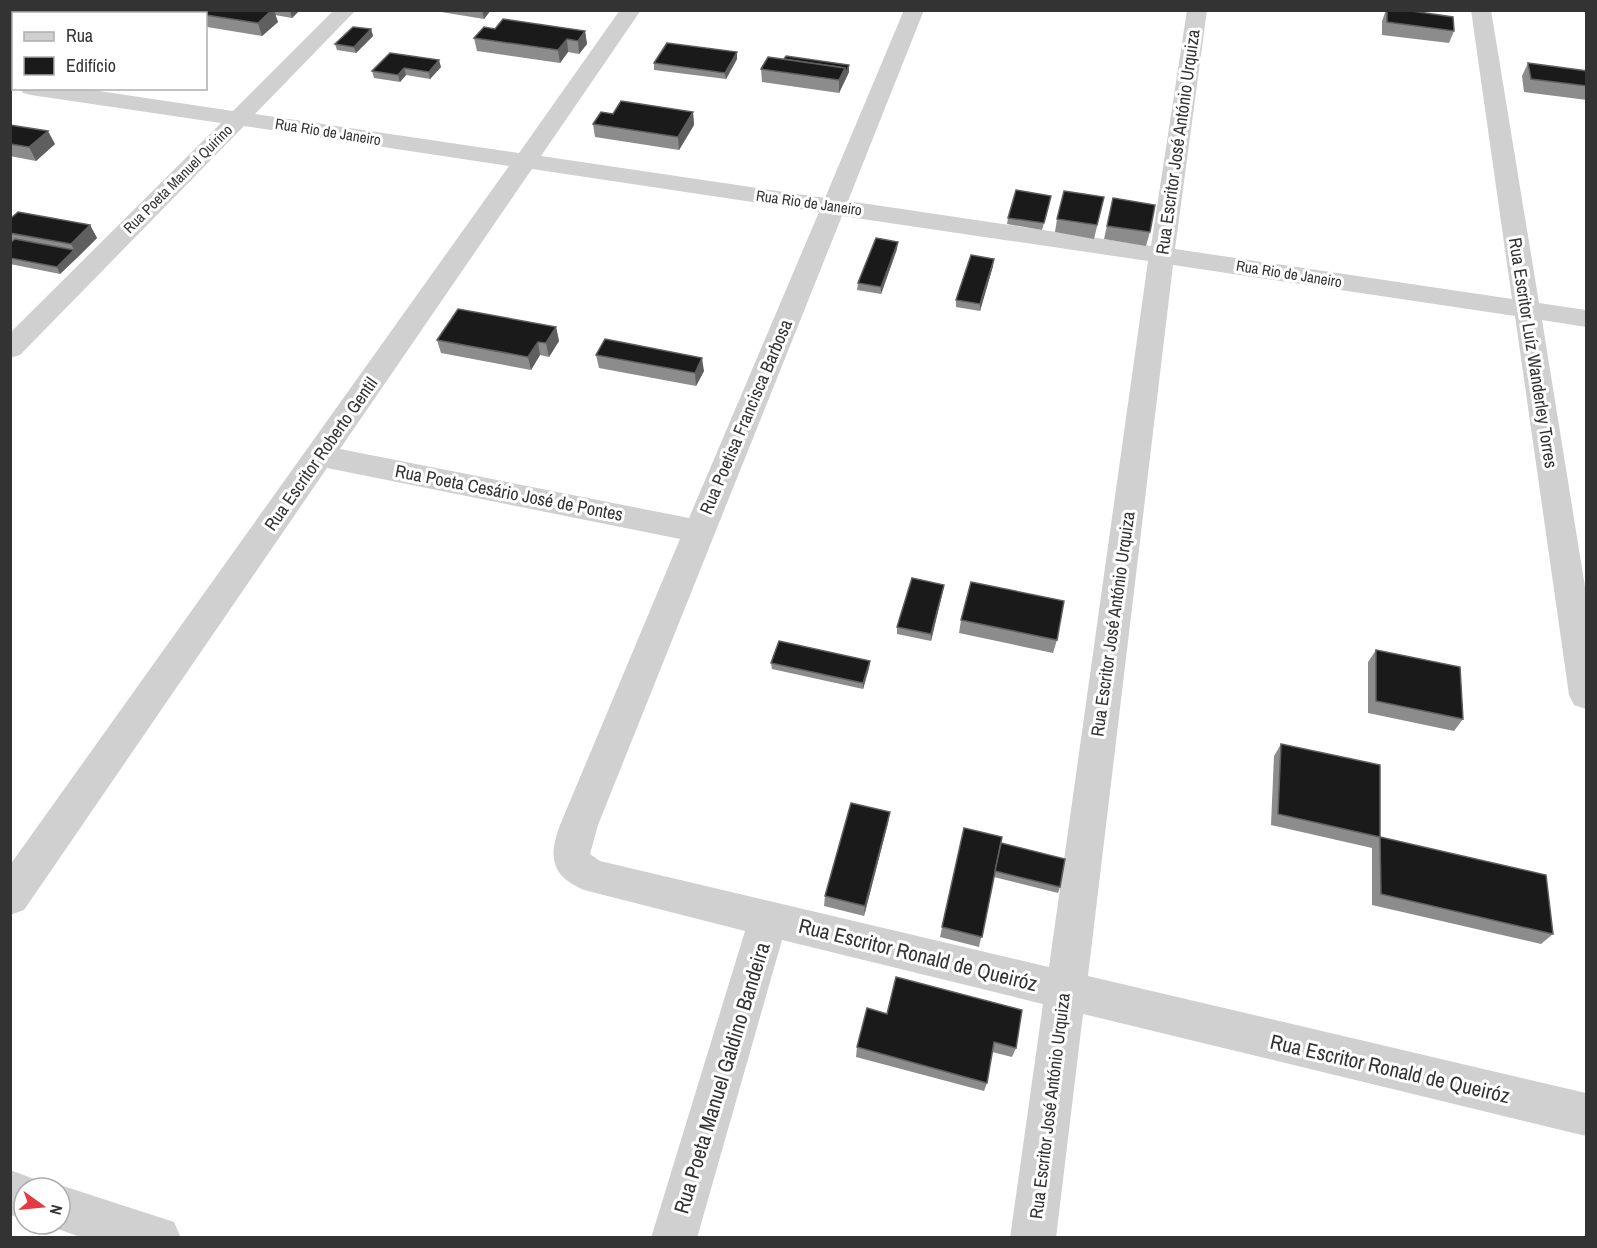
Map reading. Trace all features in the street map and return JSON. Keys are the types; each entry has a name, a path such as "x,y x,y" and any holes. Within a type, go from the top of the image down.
{"street":[{"name":"Rua Poeta Manuel Quirino","path":"10,349 346,10"},
{"name":"Rua Escritor Roberto Gentil","path":"10,897 631,10"},
{"name":"Rua Poetisa Francisca Barbosa","path":"579,825 914,10"},
{"name":"Rua Escritor José António Urquiza","path":"1033,1238 1162,255 1197,10"},
{"name":"Rua Escritor Luíz Wanderley Torres","path":"1480,10 1587,695"},
{"name":"Rua Rio de Janeiro","path":"44,90 1587,318"},
{"name":"Rua Poeta Cesário José de Pontes","path":"320,456 698,531"},
{"name":"Rua Escritor Ronald de Queiróz","path":"579,825 570,849 572,862 582,873 1064,991 1587,1115"},
{"name":"Rua Poeta Manuel Galdino Bandeira","path":"674,1238 770,918"},
{"path":"72,1212 158,1238"}],"building":[{"path":"207,10 272,10 258,23 207,15 205,12"},
{"path":"1387,10 1405,10 1453,17 1454,31 1387,22"},
{"path":"503,19 585,31 578,41 567,39 558,50 474,38 484,27 495,29"},
{"path":"353,27 371,29 354,47 335,44"},
{"path":"667,43 737,52 725,73 654,63"},
{"path":"390,53 439,60 429,72 404,68 398,75 372,71"},
{"path":"786,56 849,65 845,75 845,68 784,59"},
{"path":"768,57 845,68 839,80 761,69"},
{"path":"1528,63 1587,71 1587,86 1531,79"},
{"path":"621,101 693,112 678,137 593,124 601,112 613,114"},
{"path":"10,125 48,131 29,147 10,144"},
{"path":"1016,190 1051,196 1044,223 1008,218"},
{"path":"1064,191 1104,197 1097,225 1057,219"},
{"path":"1113,198 1155,205 1150,232 1107,226"},
{"path":"18,212 90,225 71,244 10,233 10,219"},
{"path":"876,238 898,242 881,287 858,283"},
{"path":"15,239 74,250 57,267 10,258 10,243"},
{"path":"971,255 994,259 980,304 956,300"},
{"path":"458,309 556,327 546,343 538,342 528,357 437,340"},
{"path":"605,339 702,358 695,373 596,355"},
{"path":"912,578 944,585 931,634 897,627"},
{"path":"971,582 1064,601 1057,640 961,620"},
{"path":"779,641 870,661 863,683 771,663"},
{"path":"1376,650 1460,667 1463,719 1376,701"},
{"path":"1281,744 1380,765 1380,837 1278,814"},
{"path":"851,803 890,812 865,906 825,896"},
{"path":"964,828 1002,837 982,937 942,927"},
{"path":"1380,837 1546,875 1553,934 1381,894"},
{"path":"1001,843 1065,859 1060,887 995,871"},
{"path":"896,977 1022,1010 1016,1048 994,1042 987,1083 857,1047 867,1008 887,1014"}]}
